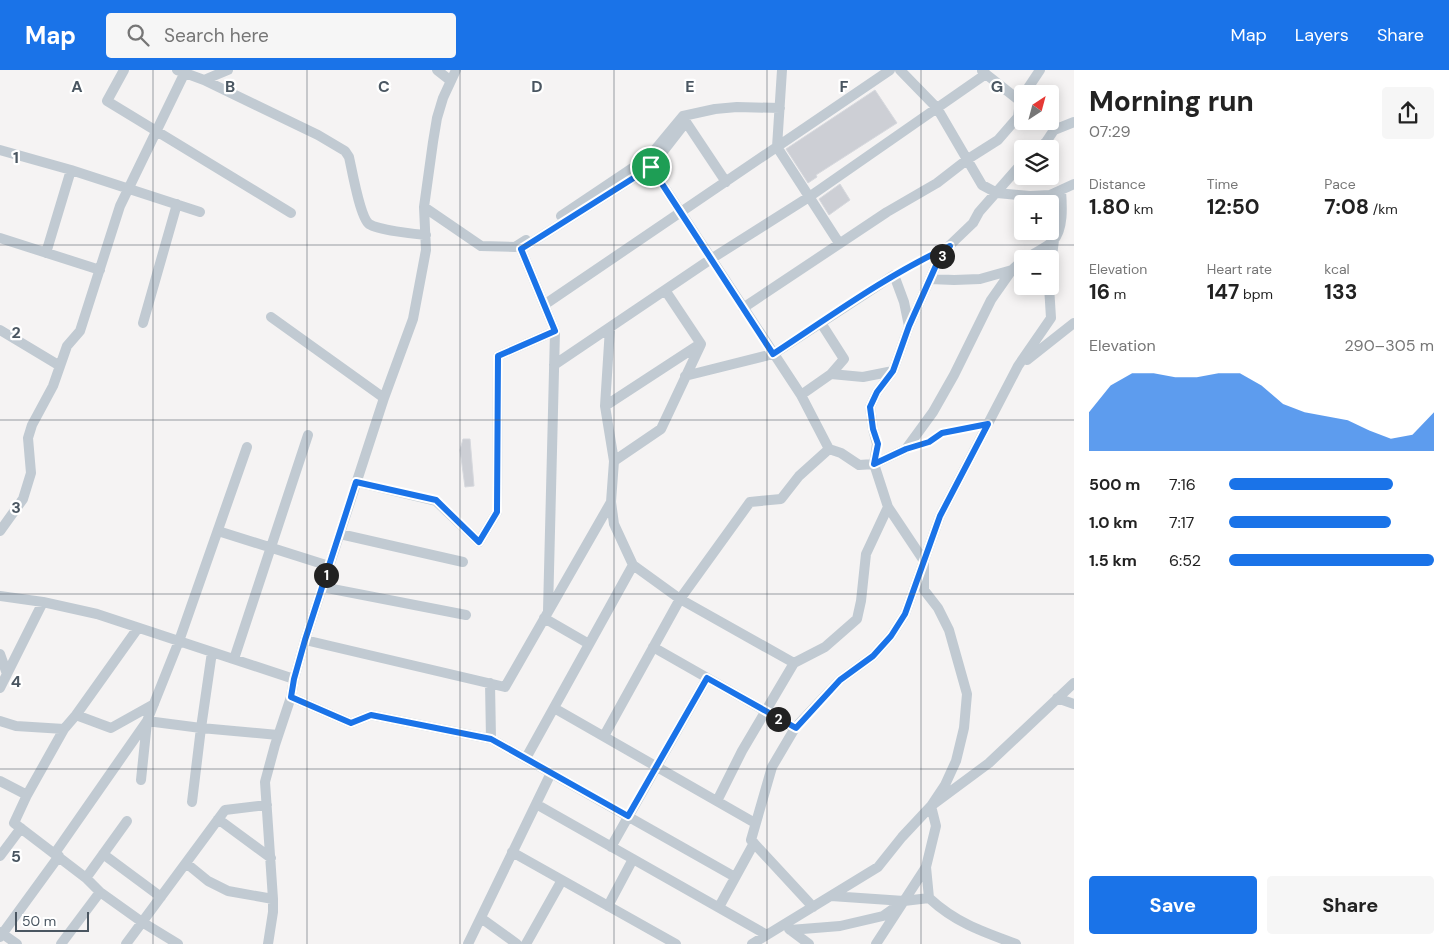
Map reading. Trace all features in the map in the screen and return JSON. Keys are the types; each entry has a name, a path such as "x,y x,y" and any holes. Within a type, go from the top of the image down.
{"street":[{"path":"124,70 107,101 291,213"},
{"path":"204,80 228,70"},
{"path":"437,70 451,81"},
{"path":"268,944 273,899 265,782 291,697 305,640 384,398 413,319 426,250 424,207 437,118 456,70"},
{"path":"782,70 777,147 839,243"},
{"path":"544,305 890,70"},
{"path":"900,70 937,108 968,158 982,185 997,193 1030,196 1050,195 1074,184"},
{"path":"1030,85 1040,70"},
{"path":"0,531 23,499 31,473 28,438 32,425 54,386 67,346 80,331 120,206 157,131 182,71 318,135 345,152 349,157 362,215 369,224 401,233 426,235"},
{"path":"554,365 711,259 809,197 955,97 983,72 1014,92"},
{"path":"424,207 481,246 516,247 649,157 683,116 714,109 737,107 780,108"},
{"path":"546,614 555,331 521,249 651,167 686,122 726,182"},
{"path":"743,308 887,212 937,183 968,158 998,140 1014,122"},
{"path":"1047,140 1054,130 1074,122"},
{"path":"0,150 71,170 200,212"},
{"path":"651,167 801,395 830,449 841,453 859,465 874,464 906,449 933,412 954,375 991,300 1012,270"},
{"path":"46,252 71,170"},
{"path":"787,928 814,907 878,867 902,837 931,806 946,785 956,761 964,728 966,694 949,630 938,608 924,590 924,561 888,507 874,464 878,444 873,429 870,407 877,392 893,371 909,326 938,261 973,223 979,212 1014,173"},
{"path":"1059,227 1063,216 1061,190"},
{"path":"142,324 177,204"},
{"path":"0,238 100,270"},
{"path":"1038,250 1054,240"},
{"path":"1053,250 1054,240"},
{"path":"930,279 980,279 1012,270"},
{"path":"685,376 773,354 894,276 904,302 909,326"},
{"path":"666,290 701,344"},
{"path":"814,907 751,840 772,767 796,728 840,680 873,656 891,636 905,614 940,516 1018,366 1051,318 1050,295"},
{"path":"271,317 384,398"},
{"path":"801,395 831,374 844,358 820,323"},
{"path":"1018,366 1074,323"},
{"path":"610,328 605,406 614,461 611,502 614,524 633,566 680,599 794,663"},
{"path":"0,330 60,366"},
{"path":"356,482 436,500 479,542 497,512 498,356 555,331"},
{"path":"614,461 661,429 701,344"},
{"path":"605,406 701,344"},
{"path":"831,374 863,377 893,371"},
{"path":"234,659 308,434"},
{"path":"16,944 1,934 57,855 147,721 179,641 247,447"},
{"path":"604,736 680,599 750,502 781,499 799,476 830,449"},
{"path":"305,640 505,687 611,502"},
{"path":"717,801 794,663 825,647 857,619 862,601 866,554 888,507"},
{"path":"218,531 329,566"},
{"path":"340,534 464,562"},
{"path":"526,758 633,566"},
{"path":"322,587 466,615"},
{"path":"0,596 43,602 97,614 294,679"},
{"path":"0,688 43,602"},
{"path":"546,614 589,644"},
{"path":"138,628 64,729 27,795 14,823 86,878 100,892 142,922 178,944"},
{"path":"653,647 796,728"},
{"path":"192,802 200,728 212,652"},
{"path":"0,654 7,674"},
{"path":"611,847 707,678"},
{"path":"490,683 491,739"},
{"path":"931,806 989,763 1074,683"},
{"path":"291,697 351,723 371,715 491,739 736,877"},
{"path":"1057,698 1074,704"},
{"path":"76,715 112,728 154,704"},
{"path":"554,708 755,823"},
{"path":"0,721 22,727 64,729"},
{"path":"147,721 278,735"},
{"path":"141,780 147,721"},
{"path":"468,944 551,773"},
{"path":"0,781 27,795"},
{"path":"536,804 767,935"},
{"path":"126,944 225,810 267,805"},
{"path":"876,944 926,867 936,826 931,806"},
{"path":"218,819 270,858"},
{"path":"86,878 127,821"},
{"path":"0,856 21,828"},
{"path":"718,908 754,843"},
{"path":"512,852 676,944"},
{"path":"103,854 161,897"},
{"path":"608,906 633,859"},
{"path":"186,863 208,881 228,891 273,899"},
{"path":"926,867 929,898 938,907 969,927 1016,944"},
{"path":"526,944 562,880"},
{"path":"61,944 100,892"},
{"path":"831,896 904,901 929,898"},
{"path":"752,944 767,935 787,928 840,926 883,916 904,901"},
{"path":"481,918 517,944"},
{"path":"787,928 809,944"}],"path":[{"path":"894,276 935,253"},
{"path":"906,449 929,442 942,433 988,424"}],"building":[{"path":"875,90 897,123 816,175 817,177 808,183 786,149"},
{"path":"840,184 850,200 829,215 819,199"},
{"path":"463,439 470,439 474,486 465,487 460,450"}],"route":[{"path":"651,167 773,354 869,291 920,260 950,246 938,261 909,326 893,371 877,392 870,407 873,429 878,444 874,464 906,449 929,442 942,433 988,424 940,516 905,614 891,636 873,656 840,680 796,728 707,678 628,816 491,739 371,715 351,723 291,697 305,640 356,482 436,500 479,542 497,512 498,356 555,331 521,249 651,167"}]}
